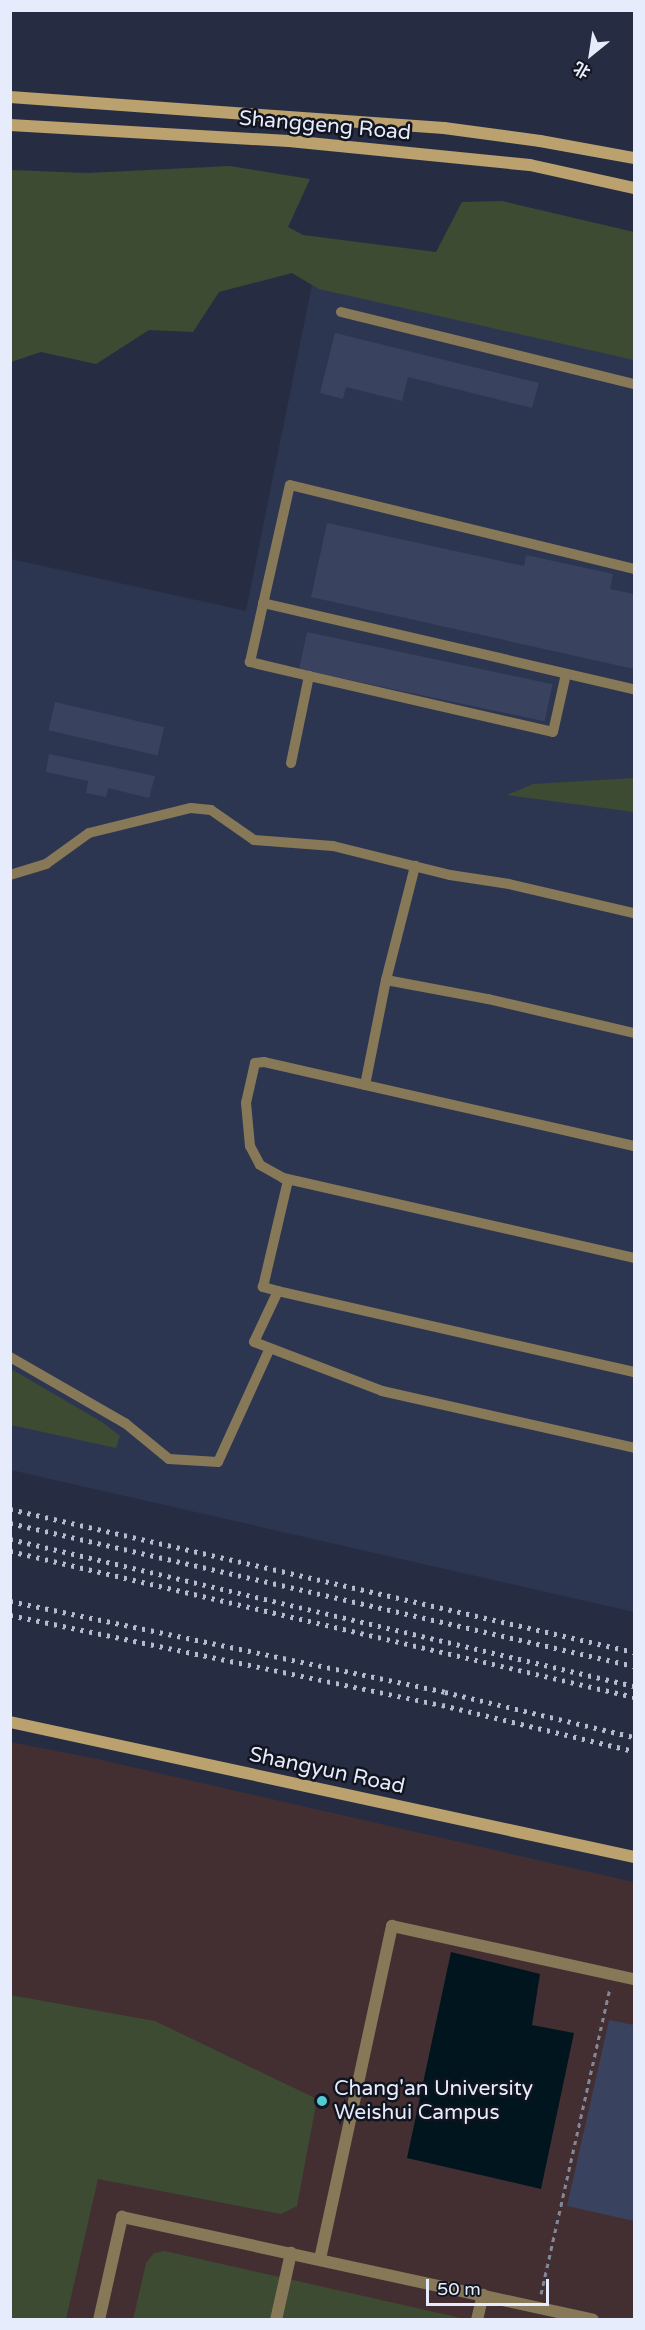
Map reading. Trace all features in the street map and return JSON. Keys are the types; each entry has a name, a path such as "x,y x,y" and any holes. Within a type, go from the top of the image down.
{"street":[{"name":"Shanggeng Road","path":"10,97 444,128 540,141 634,158"},
{"name":"Shanggeng Road","path":"10,125 277,140 530,165 634,188"},
{"name":"Shangyun Road","path":"10,1722 634,1857"},
{"path":"320,2259 392,1926 634,1979"},
{"path":"99,2319 122,2217 593,2319"},
{"path":"276,2319 291,2253"},
{"path":"477,2319 483,2295"}],"lane":[{"path":"341,312 634,384"},
{"path":"566,674 553,732 250,662 290,485 634,569"},
{"path":"263,603 634,689"},
{"path":"291,763 309,676"},
{"path":"10,875 46,864 89,833 191,808 212,810 254,840 333,846 634,913"},
{"path":"365,1085 386,980 415,866"},
{"path":"386,980 488,999 634,1033"},
{"path":"634,1146 264,1062 255,1063 246,1103 250,1146 260,1165 288,1180 634,1258"},
{"path":"288,1180 263,1287 634,1372"},
{"path":"278,1291 254,1342 269,1350 382,1391 634,1448"},
{"path":"10,1357 125,1423 170,1459 218,1462 269,1350"}],"path":[{"path":"538,2307 613,1974"}],"shaded area":[{"path":"313,280 634,353 634,1612 11,1470 11,559 246,611"},
{"name":"Chang'an University Weishui Campus","path":"10,1742 97,1759 634,1882 634,2319 11,2319"},
{"path":"451,1952 540,1974 532,2025 574,2033 541,2189 407,2158"}],"green space":[{"path":"230,166 310,179 288,227 303,235 436,252 462,202 502,201 634,232 634,360 319,289 292,273 219,292 193,332 149,330 96,364 41,352 11,362 11,170 88,173"},
{"path":"634,778 634,812 507,795 533,784"},
{"path":"11,1369 102,1422 120,1436 116,1448 11,1425"},
{"path":"10,1995 155,2021 317,2099 297,2206 281,2214 98,2179 66,2319 11,2319"},
{"path":"165,2251 465,2319 133,2320 146,2263 154,2253"}],"building":[{"path":"335,333 539,383 532,408 408,377 402,401 346,387 343,399 320,393"},
{"path":"327,523 524,566 526,555 613,574 610,589 634,594 634,669 311,597"},
{"path":"307,632 553,684 545,721 299,669"},
{"path":"55,702 164,727 158,755 48,730"},
{"path":"49,754 155,776 149,798 108,788 106,797 86,793 88,781 46,772"},
{"path":"609,2020 634,2025 634,2221 567,2206"}],"railway":[{"path":"10,1509 634,1652"},
{"path":"10,1523 634,1666"},
{"path":"10,1539 634,1686"},
{"path":"10,1551 634,1697"},
{"path":"10,1601 445,1692 634,1737"},
{"path":"10,1615 442,1705 634,1751"}],"place":[{"name":"Chang'an University Weishui Campus","path":"322,2101"}]}
